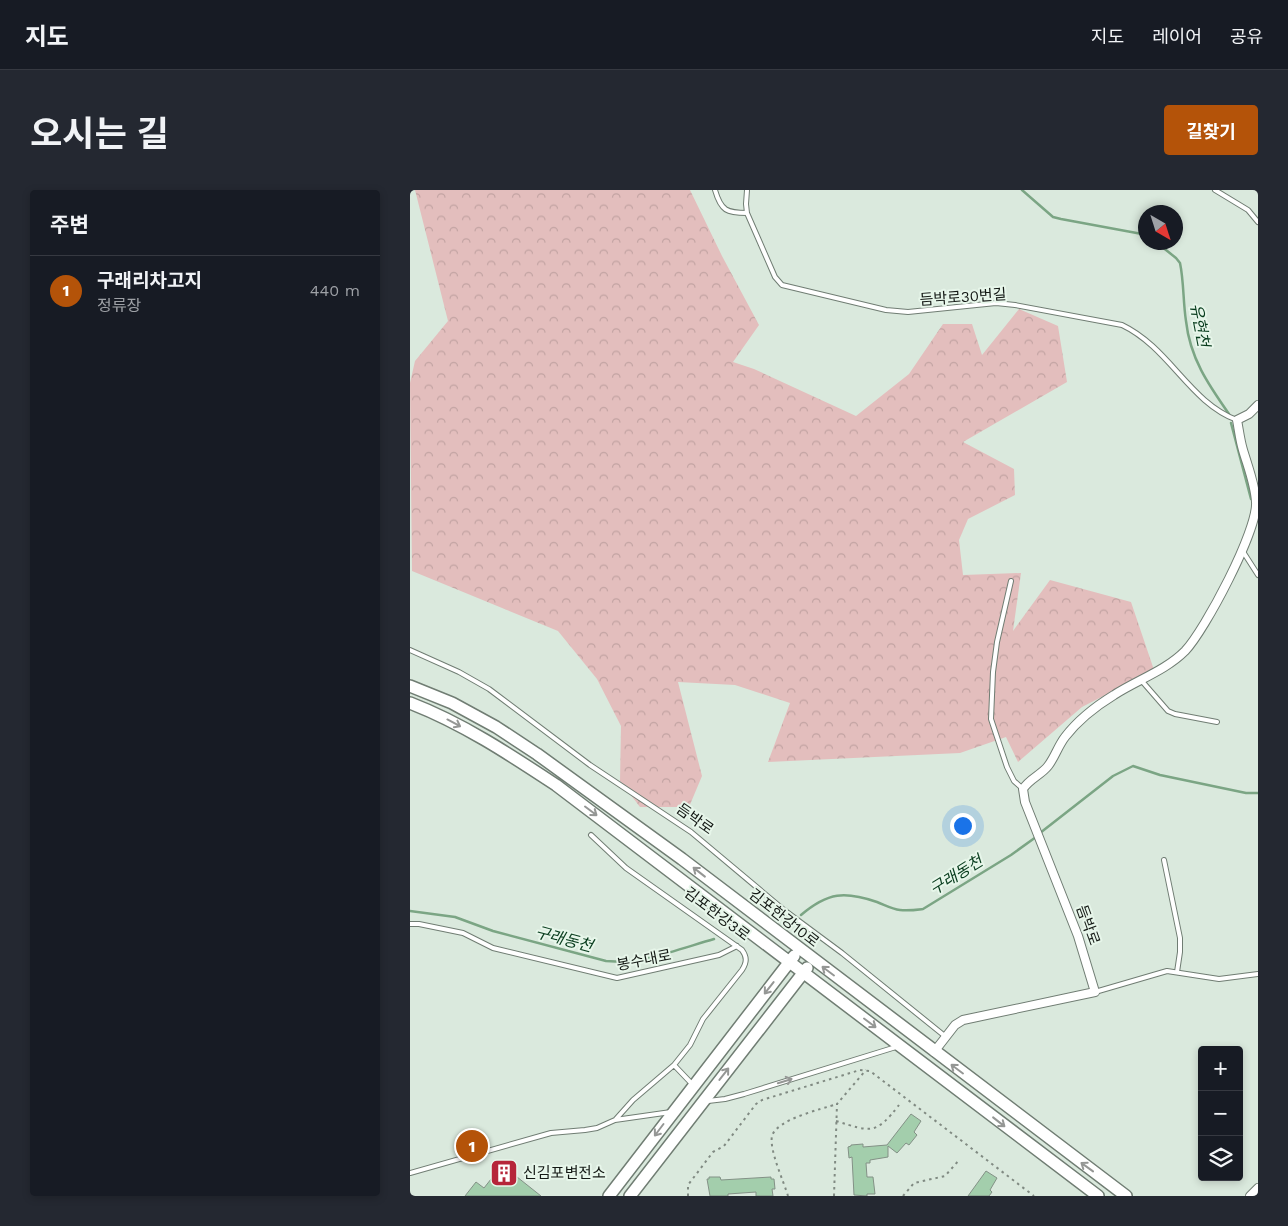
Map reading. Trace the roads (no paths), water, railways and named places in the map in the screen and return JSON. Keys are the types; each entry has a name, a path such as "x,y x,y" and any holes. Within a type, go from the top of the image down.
{"street":[{"path":"1022,789 1049,765 1058,748 1076,724 1114,694 1156,672 1178,656 1190,644 1226,584 1242,550 1256,510 1257,501 1254,483 1242,447 1237,420 1249,414 1258,406"},
{"name":"김포한강10로","path":"410,686 459,707 496,727 537,754 682,859 1126,1196"},
{"name":"김포한강10로","path":"410,703 431,711 492,743 556,785 1098,1196"},
{"name":"듬박로","path":"1022,789 1025,802 1078,936 1096,992"},
{"path":"609,1196 800,949"},
{"path":"630,1196 813,960"},
{"path":"934,1052 955,1025 963,1020 1096,992"},
{"path":"1250,1196 1258,1188"}],"lane":[{"path":"714,190 718,200 731,214 747,214 747,190"},
{"path":"1215,190 1248,210 1258,222"},
{"name":"듬박로30번길","path":"747,214 775,277 782,284 886,310 908,312 996,303 1122,325 1135,331 1158,350 1210,407 1223,415 1237,420"},
{"path":"1242,550 1258,575"},
{"path":"1011,581 997,642 993,672 991,719 1007,767 1014,781 1022,789"},
{"name":"듬박로","path":"410,650 459,672 490,689 590,765 691,832 784,910 849,958 946,1037"},
{"path":"1141,680 1168,710 1175,714 1217,722"},
{"name":"김포한강3로","path":"591,835 626,868 737,946 746,956 746,964 703,1019 690,1044 674,1065"},
{"path":"1164,860 1180,938 1177,972"},
{"name":"봉수대로","path":"410,924 463,933 493,948 617,978 719,955 737,946"},
{"path":"1096,992 1167,971 1219,979 1258,974"},
{"path":"704,1101 725,1099 744,1094 900,1045"},
{"path":"615,1120 633,1100 674,1065 693,1085"},
{"path":"410,1173 551,1133 597,1128 615,1120 673,1112"}],"waterway":[{"name":"유현천","path":"1022,190 1053,217 1138,233"},
{"name":"유현천","path":"1166,250 1180,263 1184,307 1191,347 1207,381 1229,414"},
{"name":"유현천","path":"1231,423 1251,499"},
{"path":"1040,833 1113,776 1133,766 1160,775 1246,793 1258,793"},
{"name":"구래동천","path":"801,915 828,898 846,895 866,898 891,908 923,909 1011,855 1036,837"},
{"name":"구래동천","path":"410,911 455,917 493,931 606,961 647,958 714,939"}],"place":[{"name":"구래리차고지","path":"472,1146"},
{"name":"신김포변전소","path":"504,1173"}]}
